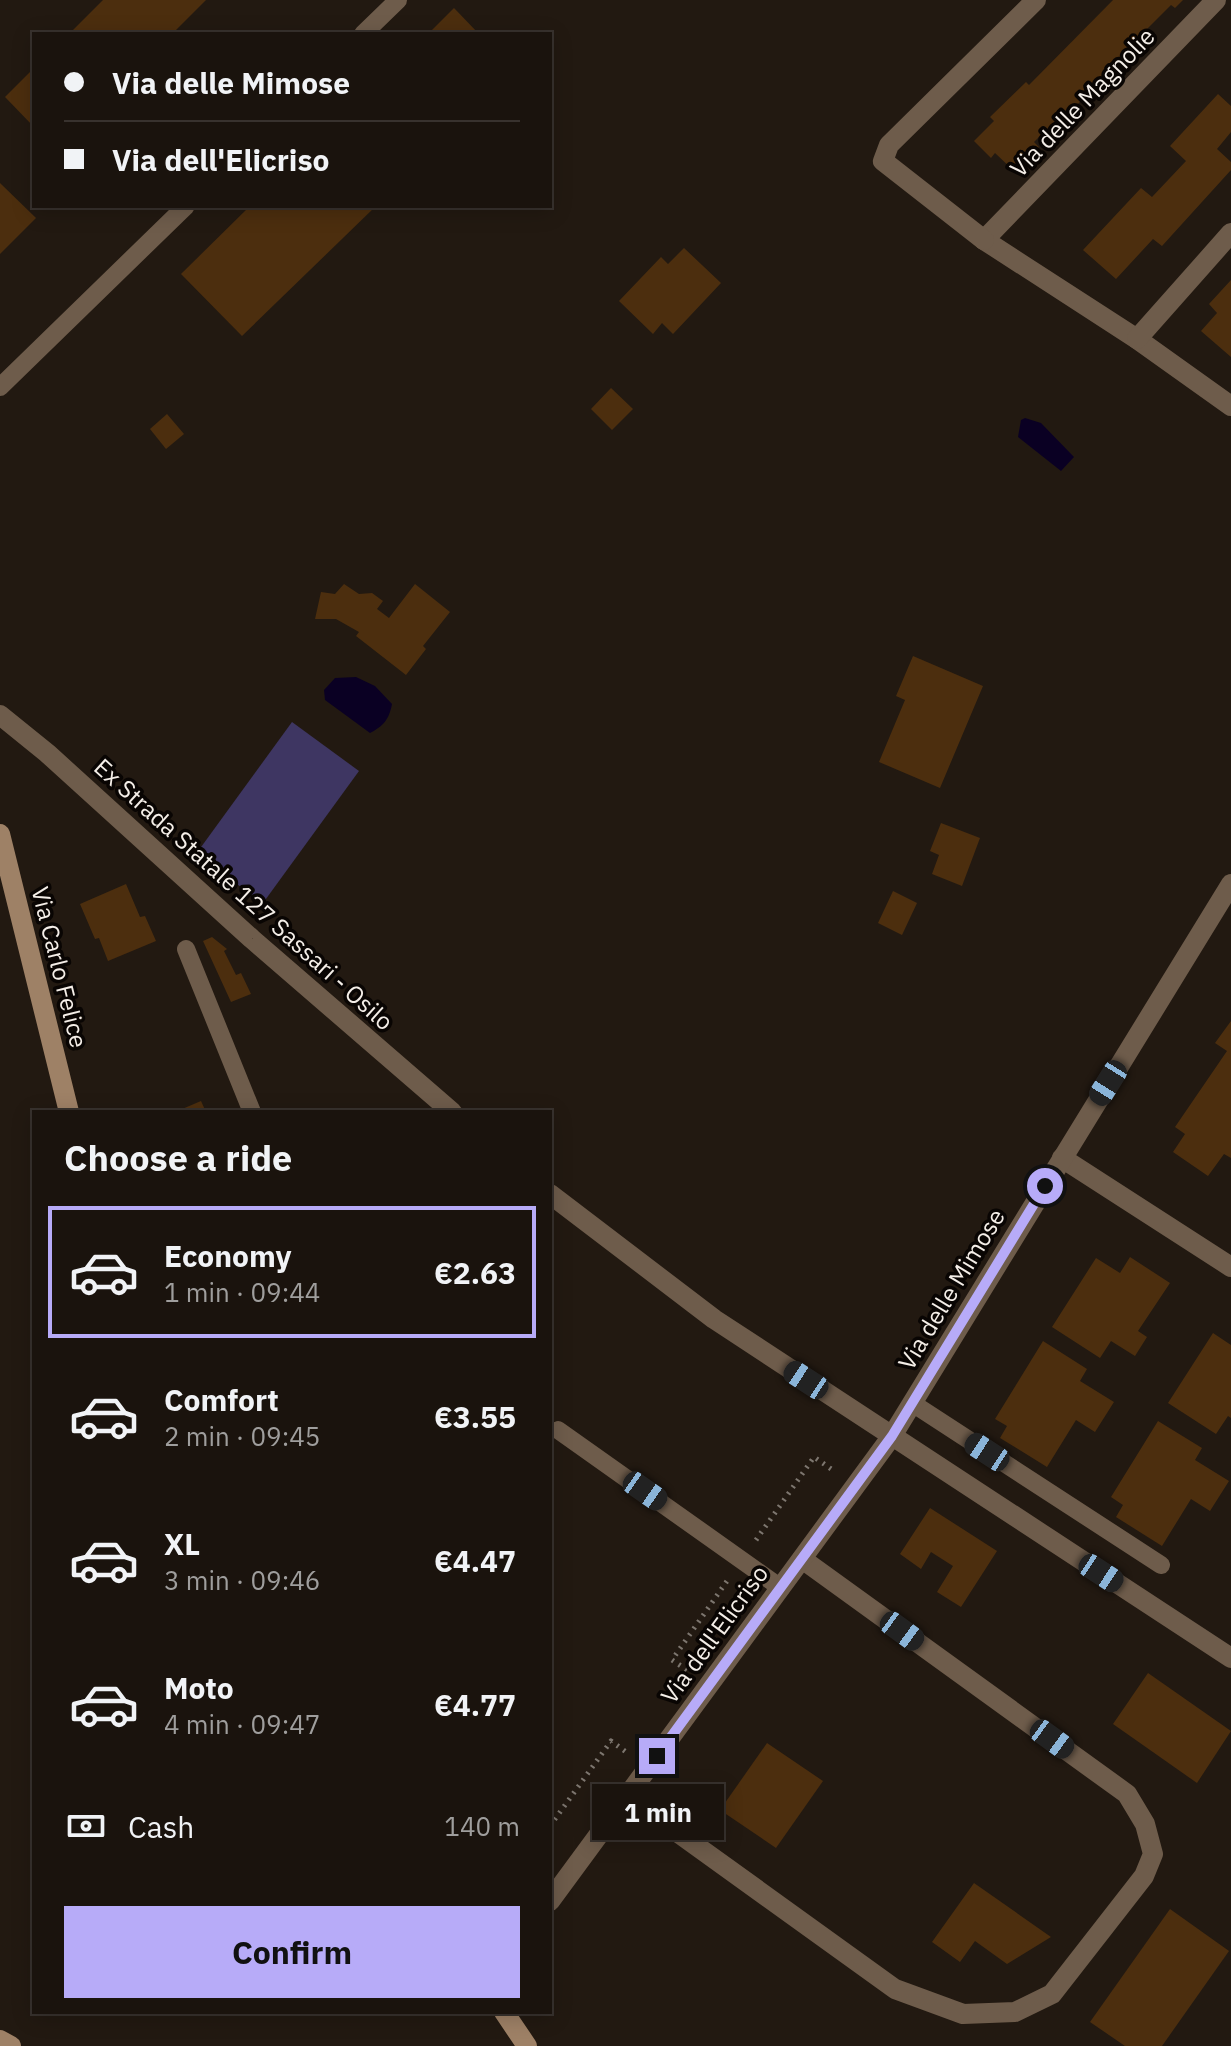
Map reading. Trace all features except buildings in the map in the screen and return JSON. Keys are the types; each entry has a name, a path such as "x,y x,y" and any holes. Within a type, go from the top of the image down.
{"main road":[{"name":"Via Carlo Felice","path":"0,834 69,1110"},
{"path":"505,2014 520,2041"},
{"path":"0,2040 11,2046"}],"street":[{"path":"1036,0 889,145 883,161 984,240 1137,339 1231,406"},
{"name":"Via delle Magnolie","path":"984,240 1216,0"},
{"path":"1137,339 1231,233"},
{"name":"Ex Strada Statale 127 Sassari - Osilo","path":"0,715 47,753 252,939 450,1110"},
{"name":"Via delle Mimose","path":"892,1436 1231,884"},
{"path":"1062,1158 1231,1267"},
{"path":"552,1196 714,1319 1231,1658"},
{"name":"Via dell'Elicriso","path":"552,1898 892,1436"},
{"path":"627,1796 895,1989 963,2014 1015,2012 1052,1994 1144,1876 1153,1854 1145,1824 1127,1794 802,1559"}],"lane":[{"path":"365,32 398,0"},
{"path":"0,387 184,208"},
{"path":"186,949 251,1110"},
{"path":"912,1403 1161,1565"},
{"path":"558,1430 781,1588"}],"path":[{"path":"692,1673 672,1660 814,1457 839,1475"},
{"path":"552,1823 611,1741 634,1757"}],"shaded area":[{"path":"1025,418 1041,423 1074,457 1061,471 1018,437 1021,420"},
{"path":"356,677 375,686 392,704 385,722 370,733 325,700 324,690 335,678"},
{"path":"292,722 359,771 263,903 196,854"}],"route":[{"path":"657,1756 892,1436 1045,1186"}]}
